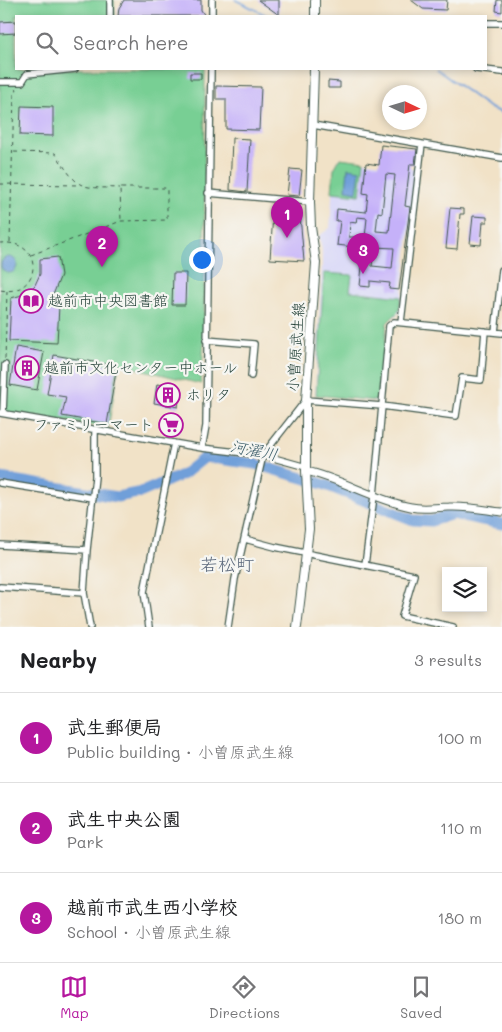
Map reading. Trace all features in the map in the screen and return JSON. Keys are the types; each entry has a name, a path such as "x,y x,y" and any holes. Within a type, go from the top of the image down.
{"main road":[{"path":"315,0 315,15"},
{"name":"小曽原武生線","path":"297,627 309,522 306,473 306,400 316,263 310,202 314,70"}],"street":[{"path":"110,0 110,15"},
{"path":"212,0 212,15"},
{"path":"487,23 502,22"},
{"path":"0,82 22,82 27,74 65,70"},
{"path":"202,448 206,426 211,70"},
{"path":"485,70 502,72"},
{"path":"313,125 502,158"},
{"path":"400,322 422,144"},
{"path":"208,193 310,202"},
{"path":"365,565 374,496 389,326 394,322 400,322 499,332 502,270"},
{"path":"228,627 235,579 263,455 306,400 382,406 456,416 462,378 481,380 485,331"},
{"path":"206,340 254,344 252,376"},
{"path":"5,365 2,413 202,448 263,455 306,473 352,486 374,496 410,507 426,509 449,507 502,512"},
{"path":"90,627 84,593 86,550 95,476 95,429"},
{"path":"149,627 144,592 174,443"},
{"path":"0,483 93,498"},
{"path":"245,538 306,553 414,575 402,616 453,627"},
{"path":"0,545 86,550"},
{"path":"0,586 84,593"}],"path":[{"path":"10,242 14,94 22,82"},
{"path":"13,152 55,153 81,185"},
{"path":"0,184 167,188 167,220 121,221 31,255"},
{"path":"120,188 121,221"},
{"path":"0,243 10,242 26,249 31,255 33,265 32,276 27,283 12,292 0,290"},
{"path":"5,365 7,291"}],"shaded area":[{"path":"339,158 417,169 400,312 387,323 381,399 377,402 315,395 322,266 322,250 319,236 330,228 334,169"}],"green space":[{"path":"0,0 114,0 115,15 15,15 15,70 205,70 204,341 201,384 119,364 108,428 0,411"},
{"path":"340,158 364,161 360,195 332,192 334,169"},
{"path":"324,273 352,275 350,291 401,297 399,311 387,323 380,398 377,401 316,395"}],"water":[{"path":"348,168 360,170 357,192 346,190"},
{"path":"9,257 15,259 17,265 15,271 9,273 3,271 1,265 3,259"}],"building":[{"path":"124,0 201,0 201,10 204,15 118,15 119,8"},
{"path":"258,0 279,0 279,15"},
{"path":"411,0 447,0 446,10 423,9"},
{"path":"497,0 502,0 502,12 496,11"},
{"path":"15,21 15,33 0,34 0,22"},
{"path":"190,73 201,73 201,79 190,79"},
{"path":"328,81 340,82 340,88 328,88"},
{"path":"216,86 261,87 259,130 226,129 226,99 216,99"},
{"path":"21,106 53,107 53,136 20,135"},
{"path":"232,138 250,139 247,192 230,190"},
{"path":"381,145 417,149 415,164 410,164 405,206 410,207 399,290 389,289 390,283 370,281 370,287 360,286 367,218 357,217 356,223 350,222 349,237 354,237 353,247 337,245 340,221 336,221 337,209 366,212 368,194 363,193 366,163 379,165","holes":["386,174 395,175 389,232 376,231 378,212 382,213","374,247 394,248 392,268 372,266"]},
{"path":"290,169 302,170 299,196 287,195"},
{"path":"450,208 464,209 464,214 460,214 457,249 446,248"},
{"path":"273,214 300,216 304,261 270,259"},
{"path":"473,216 487,217 487,222 483,222 481,245 470,244"},
{"name":"越前市中央図書館","path":"58,257 61,275 49,305 59,306 57,343 9,341 11,298 26,294 35,285 40,274 40,259"},
{"path":"173,273 186,273 185,305 172,305"},
{"name":"越前市文化センター中ホール","path":"16,347 44,352 37,390 10,385"},
{"path":"54,355 117,366 107,424 62,416 66,397 47,394"},
{"name":"ホリタ","path":"157,384 181,388 178,407 154,403"},
{"name":"ファミリーマート","path":"163,418 181,422 179,433 161,428"}],"waterway":[{"path":"236,0 266,15"},
{"path":"437,70 490,108 502,113"},
{"name":"河濯川","path":"0,478 117,497 142,492 184,474 205,457 255,464 323,484 413,520 431,521 453,514 502,524"}],"place":[{"name":"武生郵便局","path":"287,238"},
{"name":"武生中央公園","path":"102,267"},
{"name":"越前市武生西小学校","path":"363,274"},
{"name":"越前市中央図書館","path":"31,301"},
{"name":"越前市文化センター中ホール","path":"27,368"},
{"name":"ホリタ","path":"168,395"},
{"name":"ファミリーマート","path":"171,425"}],"district":[{"name":"若松町","path":"227,565"}]}
